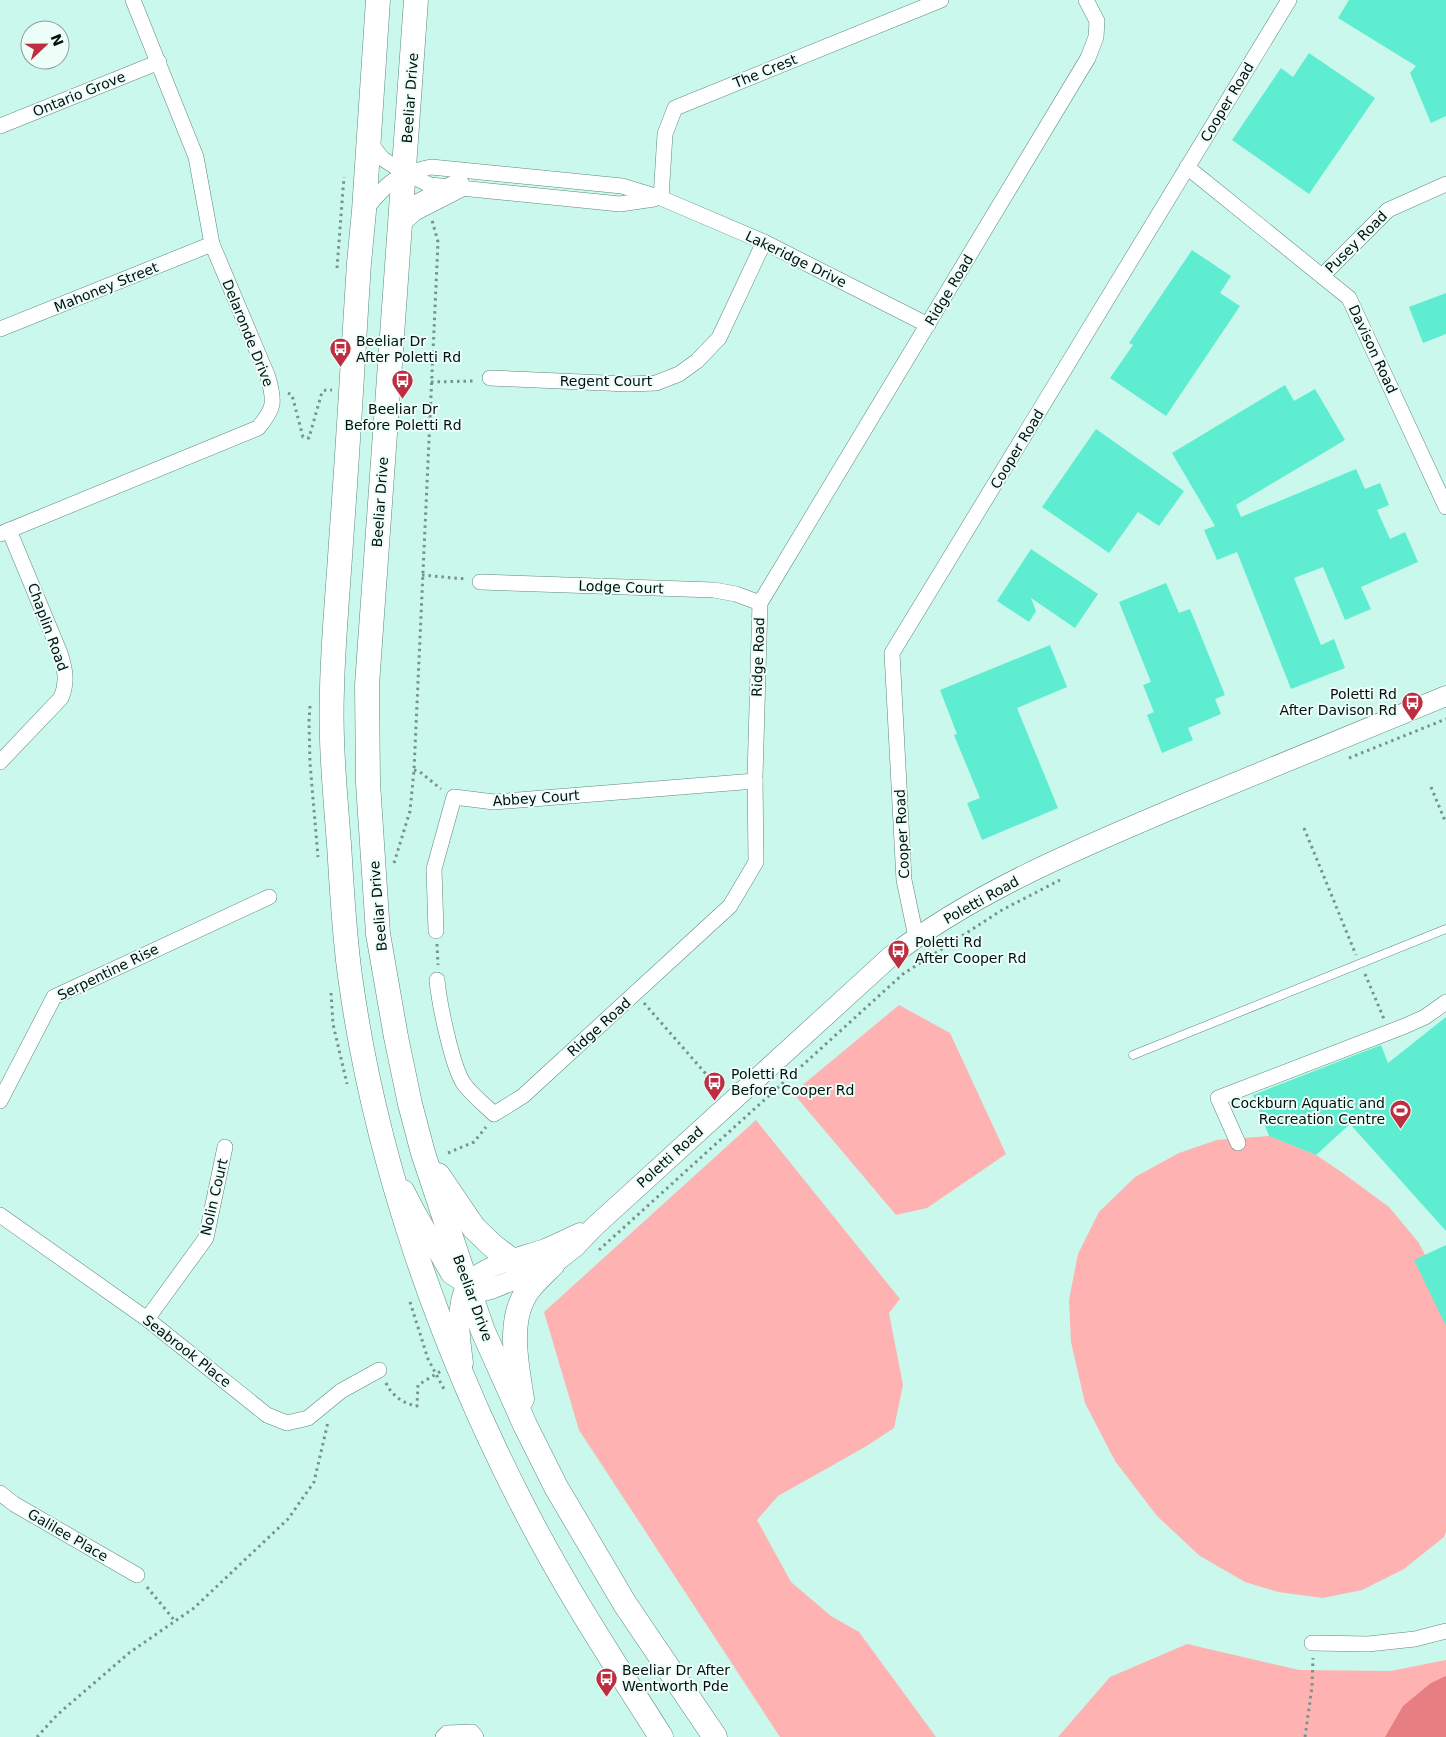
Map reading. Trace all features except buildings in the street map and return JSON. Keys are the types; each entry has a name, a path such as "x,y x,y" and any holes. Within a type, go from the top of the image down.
{"highway":[{"path":"378,0 332,691 334,776 347,949 362,1049 386,1153 422,1270 461,1374 521,1503 545,1548 581,1610 661,1737"},
{"name":"Beeliar Drive","path":"416,0 402,219 367,686 368,783 378,934 396,1037 423,1153 484,1331 525,1425 556,1487 625,1604 715,1737"},
{"path":"402,219 413,209 458,186"},
{"path":"423,1153 474,1228 494,1247 512,1260"},
{"path":"525,1425 515,1333 517,1313 528,1290 553,1264"}],"main road":[{"name":"Poletti Road","path":"594,1226 547,1248 484,1271 467,1286 476,1290 492,1290 553,1264 575,1247 594,1226 890,957 916,937 988,895 1084,847 1446,696"},
{"path":"386,1153 417,1215 451,1274 467,1286 461,1300 461,1374"}],"street":[{"name":"Delaronde Drive","path":"5,532 258,428 273,406 268,377 212,244 196,157 133,0"},
{"name":"The Crest","path":"661,198 665,134 675,108 941,0"},
{"name":"Ridge Road","path":"494,1114 523,1096 730,906 756,862 755,780 760,603 1088,58 1096,37 1097,21 1086,0"},
{"name":"Cooper Road","path":"916,937 904,880 892,653 1289,0"},
{"name":"Ontario Grove","path":"0,126 159,62"},
{"path":"369,142 383,159 405,173 430,185 458,186 620,204 661,198"},
{"name":"Lakeridge Drive","path":"364,212 384,186 405,173 431,167 622,186 661,198 764,242 928,325"},
{"name":"Davison Road","path":"1187,167 1349,298 1446,507"},
{"name":"Pusey Road","path":"1322,276 1388,210 1446,184"},
{"name":"Regent Court","path":"490,378 628,384 656,383 679,374 697,361 719,338 764,242"},
{"name":"Mahoney Street","path":"0,329 212,244"},
{"name":"Chaplin Road","path":"0,762 61,698 65,689 66,678 65,667 60,653 5,532"},
{"name":"Lodge Court","path":"480,582 714,590 736,594 760,603"},
{"name":"Abbey Court","path":"454,798 494,802 755,780"},
{"path":"436,931 434,869 454,798"},
{"name":"Serpentine Rise","path":"0,1102 54,997 269,897"},
{"path":"437,980 439,1000 450,1043 464,1083 494,1114"},
{"path":"1238,1143 1218,1098 1406,1026 1425,1017 1446,1002"},
{"name":"Nolin Court","path":"147,1319 206,1238 225,1147"},
{"name":"Seabrook Place","path":"0,1215 147,1319 267,1415 286,1423 308,1418 341,1391 379,1370"},
{"name":"Galilee Place","path":"0,1493 14,1504 137,1575"},
{"path":"1312,1644 1368,1644 1415,1639 1446,1631"},
{"path":"443,1737 447,1734 472,1732 476,1737"}],"lane":[{"path":"1134,1055 1446,929"}],"path":[{"path":"392,868 410,810 414,770 438,242 431,218"},
{"path":"431,382 468,382 490,378"},
{"path":"285,392 292,395 305,439 308,438 322,392 334,390"},
{"path":"422,575 480,582"},
{"path":"1346,759 1446,719"},
{"path":"414,770 420,772 454,798"},
{"path":"1431,787 1446,823"},
{"path":"1304,828 1360,964"},
{"path":"598,1251 903,974 1002,910 1060,880"},
{"path":"436,931 437,980"},
{"path":"1366,977 1385,1022"},
{"path":"636,994 722,1093"},
{"path":"448,1153 474,1142 482,1134 494,1114"},
{"path":"379,1370 390,1391 407,1405 417,1406 418,1385 445,1368 461,1374"},
{"path":"37,1737 57,1715 129,1653 194,1608 288,1519 314,1482 327,1423 331,1417"},
{"path":"137,1575 175,1621"},
{"path":"1305,1737 1312,1687 1312,1644"}],"shaded area":[{"path":"899,1005 950,1033 1006,1154 927,1208 896,1215 793,1093"},
{"path":"756,1120 900,1299 889,1313 903,1385 894,1428 865,1447 778,1496 757,1520 791,1582 831,1616 859,1632 936,1737 780,1737 579,1430 544,1312"},
{"path":"1269,1136 1316,1155 1389,1207 1419,1243 1446,1296 1446,1532 1444,1537 1404,1569 1362,1590 1323,1598 1278,1592 1245,1582 1200,1556 1157,1516 1115,1461 1085,1403 1071,1342 1069,1300 1078,1254 1099,1212 1135,1177 1179,1153 1217,1140"},
{"path":"1187,1644 1299,1670 1391,1671 1446,1660 1446,1737 1058,1737 1110,1677"},
{"path":"1446,1676 1446,1737 1385,1737 1403,1706 1431,1683"}],"place":[{"name":"Beeliar Dr After Poletti Rd","path":"340,368"},
{"name":"Beeliar Dr Before Poletti Rd","path":"403,400"},
{"name":"Poletti Rd After Davison Rd","path":"1413,721"},
{"name":"Poletti Rd After Cooper Rd","path":"899,969"},
{"name":"Poletti Rd Before Cooper Rd","path":"715,1101"},
{"name":"Cockburn Aquatic and Recreation Centre","path":"1401,1130"},
{"name":"Beeliar Dr After Wentworth Pde","path":"606,1697"}]}
